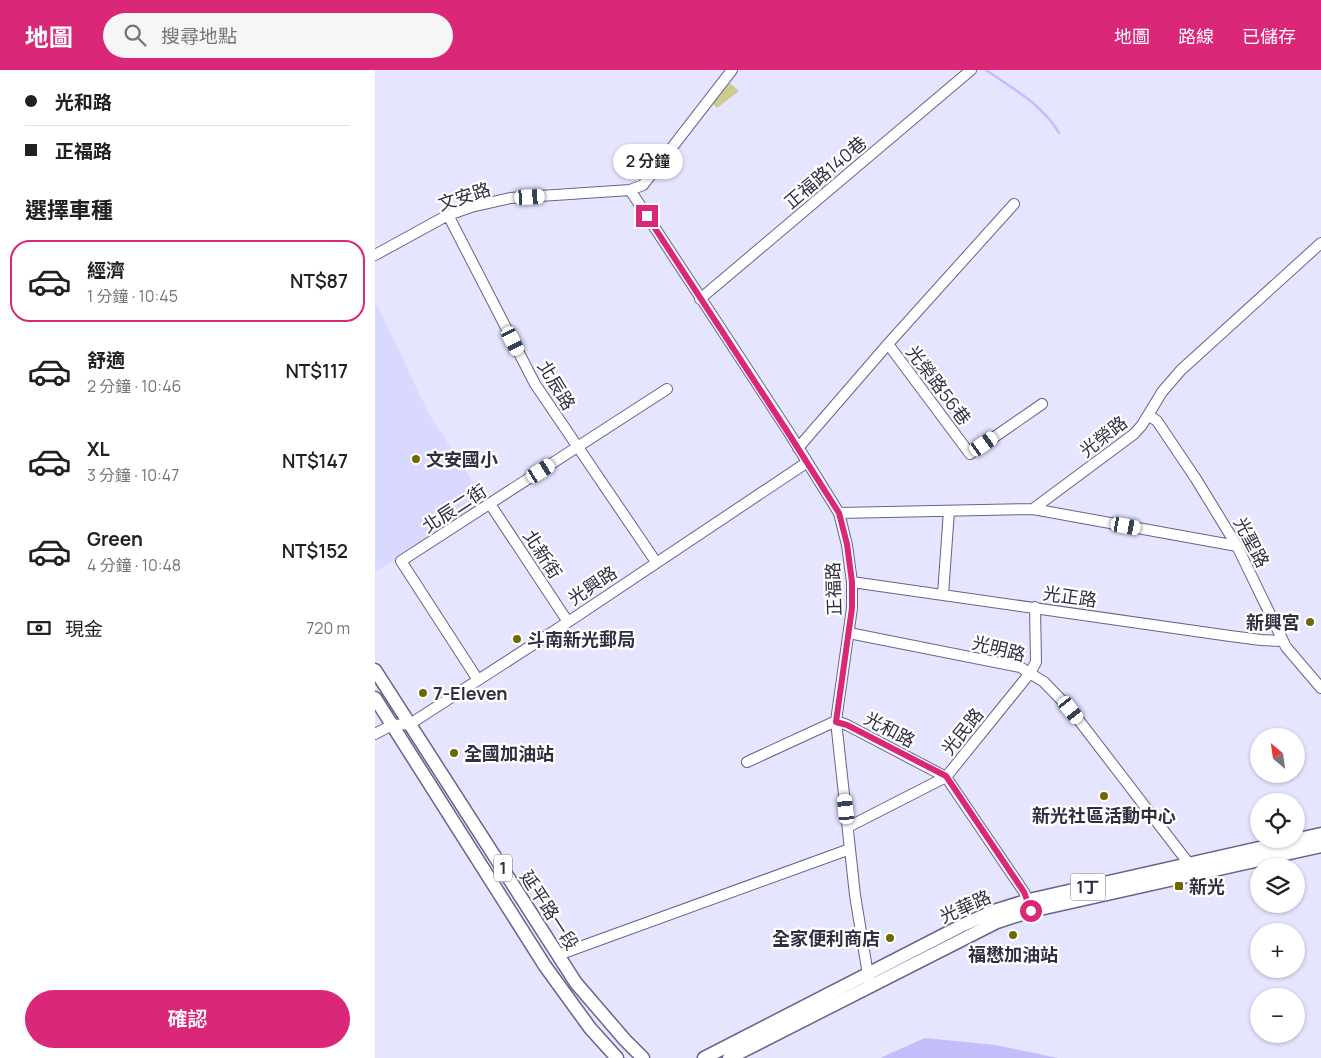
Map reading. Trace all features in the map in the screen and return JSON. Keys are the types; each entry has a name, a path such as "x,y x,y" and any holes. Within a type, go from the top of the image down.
{"main road":[{"name":"延平路一段","path":"375,670 576,983 643,1058"},
{"name":"延平路一段","path":"375,698 504,903 563,992 590,1028 617,1058"},
{"path":"451,818 465,810"},
{"name":"光華路","path":"1305,841 1321,834"},
{"name":"光華路","path":"1305,847 1321,846"},
{"name":"光華路","path":"729,1058 963,925 994,910 1030,906 1288,848"},
{"path":"504,903 519,893"},
{"name":"光華路","path":"704,1058 868,980"}],"street":[{"path":"631,190 643,185 732,70"},
{"name":"正福路140巷","path":"700,299 971,70"},
{"name":"文安路","path":"375,255 448,215 471,207 510,198 631,190"},
{"name":"正福路","path":"631,190 839,513 847,544 852,582 849,633 836,722 850,849 868,980"},
{"name":"光榮路56巷","path":"1014,204 888,344 970,454 1042,404"},
{"name":"北辰路","path":"448,215 535,384 656,562"},
{"name":"光榮路","path":"1033,509 1134,434 1143,425 1161,392 1181,370 1321,243"},
{"path":"798,448 888,344"},
{"name":"北辰二街","path":"478,680 401,561 667,389"},
{"name":"光聖路","path":"1148,415 1157,421 1219,515 1237,546 1285,647 1320,685"},
{"name":"光興路","path":"392,725 410,724 568,622 806,462"},
{"name":"北新街","path":"490,504 568,622"},
{"path":"839,513 1033,509 1237,546"},
{"path":"943,594 949,511"},
{"name":"光正路","path":"852,582 1230,636 1261,640 1283,640"},
{"name":"光民路","path":"848,827 946,776 1030,673 1036,662 1035,607"},
{"name":"光明路","path":"849,633 1020,667 1044,682 1071,710 1193,869"},
{"path":"747,762 836,722"},
{"name":"光和路","path":"836,722 847,725 946,776 1017,880 1030,906"},
{"path":"375,734 392,725"},
{"path":"558,955 850,849"}],"shaded area":[{"path":"730,83 739,91 717,108 713,104"},
{"name":"文安國小","path":"375,300 429,414 487,504 375,572"},
{"path":"925,1038 995,1045 1058,1058 880,1058"}],"waterway":[{"path":"986,70 1036,106 1045,114 1059,133"}],"place":[{"name":"文安國小","path":"416,459"},
{"name":"新興宮","path":"1310,622"},
{"name":"斗南新光郵局","path":"517,639"},
{"name":"7-Eleven","path":"423,693"},
{"name":"全國加油站","path":"454,753"},
{"name":"新光社區活動中心","path":"1104,796"},
{"name":"新光","path":"1179,886"},
{"name":"福懋加油站","path":"1013,935"},
{"name":"全家便利商店","path":"890,938"}],"route":[{"path":"647,216 839,513 847,544 852,582 852,608 836,722 847,725 946,776 1024,892 1029,900 1031,911"}]}
